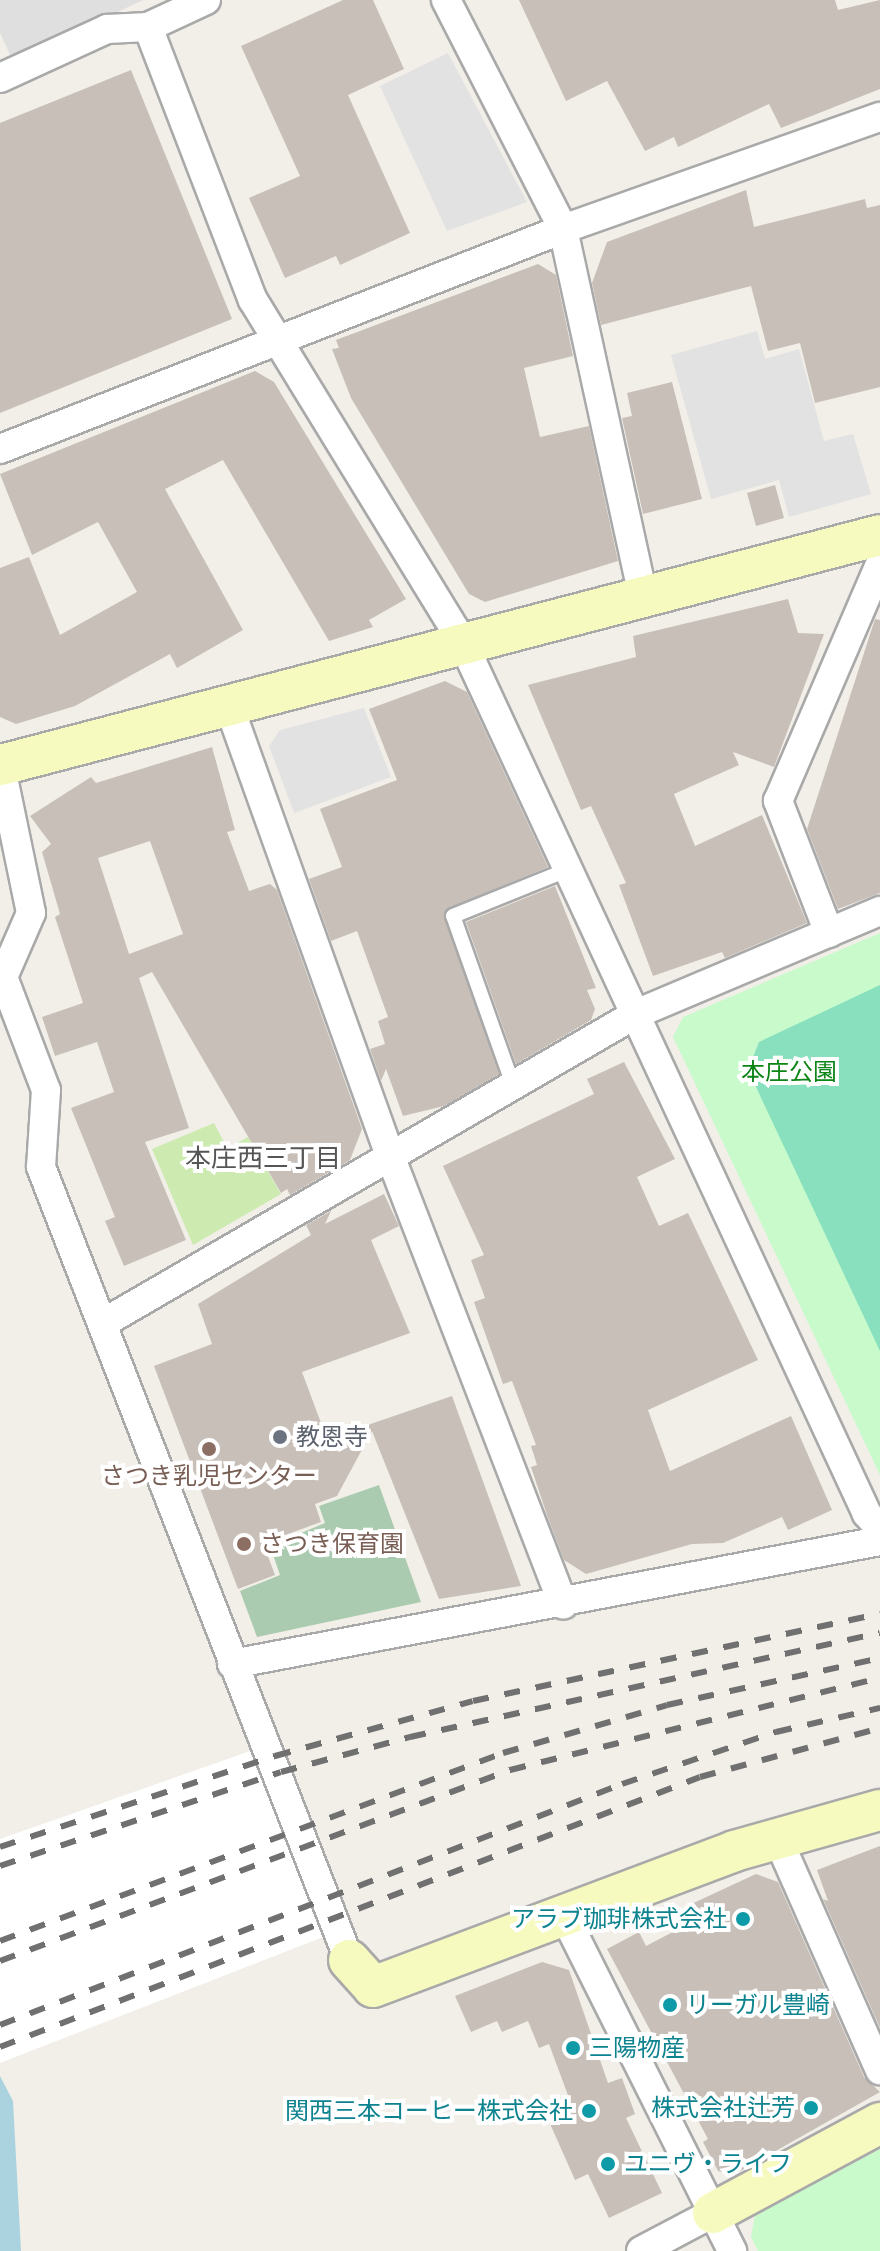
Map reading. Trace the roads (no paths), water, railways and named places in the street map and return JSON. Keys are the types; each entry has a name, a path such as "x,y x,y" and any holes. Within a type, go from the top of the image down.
{"street":[{"path":"1,74 107,29 148,27 206,0"},
{"path":"446,0 563,229 643,595"},
{"path":"148,27 253,300 462,641 867,1514 880,1528"},
{"path":"0,449 278,337 563,229 880,117"},
{"path":"880,535 462,641 229,706 1,764 31,913 3,977 46,1090 41,1167 60,1224 105,1322 232,1664 361,1974 563,1913 777,1837 880,1810"},
{"path":"829,933 778,801 880,564"},
{"path":"229,706 389,1153 563,1605"},
{"path":"105,1322 389,1153 636,1014 880,911"},
{"path":"232,1664 563,1605 880,1541"},
{"path":"777,1837 880,2070"},
{"path":"563,1913 732,2251"},
{"path":"641,2251 880,2123"}],"lane":[{"path":"513,1085 453,916 567,870"}],"water":[{"path":"0,2076 13,2101 21,2251 0,2251"}],"railway":[{"path":"0,1847 275,1756 473,1701 880,1614"},
{"path":"0,1866 281,1772 410,1737 880,1633"},
{"path":"0,1941 503,1753 667,1705 880,1658"},
{"path":"0,1961 510,1770 880,1678"},
{"path":"0,2025 622,1784 776,1732 880,1708"},
{"path":"0,2047 700,1777 880,1728"}],"place":[{"name":"教恩寺","path":"280,1437"},
{"name":"さつき乳児センター","path":"209,1449"},
{"name":"さつき保育園","path":"244,1544"},
{"name":"アラブ珈琲株式会社","path":"743,1919"},
{"name":"リーガル豊崎","path":"670,2005"},
{"name":"三陽物産","path":"573,2048"},
{"name":"株式会社辻芳","path":"811,2108"},
{"name":"関西三本コーヒー株式会社","path":"589,2111"},
{"name":"ユニヴ・ライフ","path":"608,2164"}],"district":[{"name":"本庄西三丁目","path":"263,1158"}],"park label":[{"name":"本庄公園","path":"789,1072"}]}
